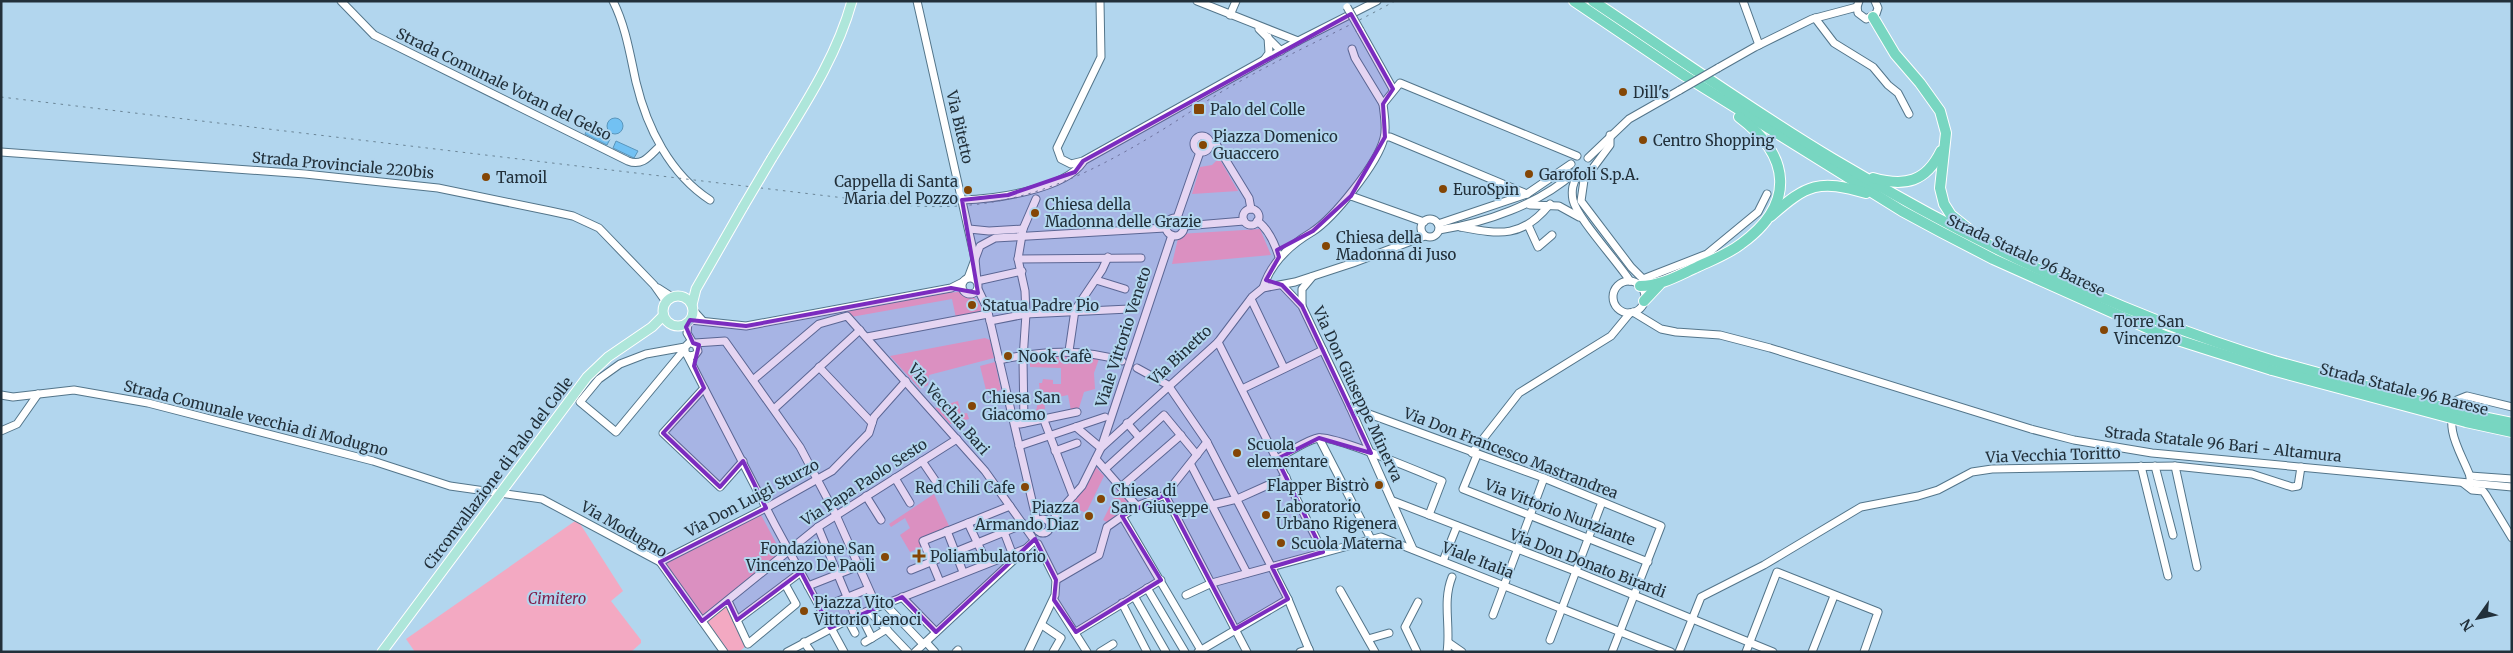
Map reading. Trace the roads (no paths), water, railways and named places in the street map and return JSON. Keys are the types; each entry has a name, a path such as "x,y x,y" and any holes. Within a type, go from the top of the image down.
{"highway":[{"name":"Strada Statale 96 Barese","path":"1574,1 1684,76 1902,211 1993,259 2165,336 2512,432"},
{"name":"Strada Statale 96 Barese","path":"1593,1 1743,102 1908,203 2033,268 2172,327 2273,366"},
{"path":"1873,17 1895,54 1920,83 1940,111 1946,133 1940,188 1944,204 1951,215 1984,242"},
{"path":"1684,76 1753,128 1765,139 1774,153 1780,172 1780,192 1765,221"},
{"path":"1832,158 1845,161 1872,177 1890,183 1904,183 1930,170 1943,148"},
{"path":"1640,286 1661,283 1740,245 1790,199 1808,189 1834,184 1867,194 1902,211"},
{"path":"1643,303 1661,283"},
{"name":"Strada Statale 96 Barese","path":"2467,418 2512,422"}],"main road":[{"path":"696,289 685,297 669,299 666,320 686,323 692,308 696,289 837,48 852,1"},
{"path":"685,297 692,308"},
{"name":"Circonvallazione di Palo del Colle","path":"382,652 587,377 624,344 666,320"}],"street":[{"name":"Strada Comunale Votan del Gelso","path":"341,1 374,35 628,161 643,163 660,146"},
{"path":"613,1 626,33 641,98 660,146 685,180 710,200"},
{"name":"Via Bitetto","path":"917,1 975,258 976,288"},
{"path":"1197,1 1257,27 1298,41"},
{"path":"1230,15 1236,1"},
{"path":"1101,3 1101,57 1056,148 1064,162 1074,164 1084,161 1298,41 1377,1"},
{"path":"1743,1 1759,45"},
{"path":"1588,158 1610,135 1629,119 1759,45 1815,18 1858,4 1858,13 1863,18 1873,17 1877,11 1875,1"},
{"path":"1345,4 1393,90"},
{"path":"1815,18 1834,43 1873,66 1888,85 1898,93 1909,114"},
{"path":"1257,27 1281,51"},
{"path":"1280,35 1283,40 1281,51"},
{"path":"1263,61 1269,53 1268,37"},
{"path":"1263,288 1279,257 1303,235 1313,231 1350,196 1378,154 1385,137 1383,104 1355,58 1352,49"},
{"path":"1383,104 1400,83 1577,156 1588,158"},
{"path":"1610,135 1610,145 1584,180 1580,201 1631,267 1643,279 1707,254 1758,212 1767,194"},
{"path":"1200,152 1194,146 1196,138 1204,136 1210,142 1216,144 1249,198 1251,209 1258,213 1257,221"},
{"path":"1385,137 1390,137 1527,194"},
{"path":"1200,152 1208,150 1210,142"},
{"name":"Strada Provinciale 220bis","path":"1,152 304,174 438,188 550,211 589,222 607,235 669,299"},
{"path":"1178,218 1200,152"},
{"path":"1424,222 1421,229 1425,236 1434,236 1438,227 1527,194 1572,164 1577,156"},
{"path":"1459,227 1525,205 1548,194 1576,173 1584,174 1589,170 1588,158"},
{"path":"962,200 1008,195 1036,188 1075,172 1084,161"},
{"path":"1572,164 1576,173 1572,183 1573,202 1630,281 1640,286 1644,292 1643,303 1648,320"},
{"path":"1350,196 1424,222 1432,220 1438,227 1459,227 1497,234 1514,231 1528,225 1550,204"},
{"path":"1024,423 1023,355 1026,314 1022,272 1018,259 1022,233 1036,199"},
{"path":"1525,205 1550,204 1570,210 1586,222"},
{"path":"1244,221 1243,214 1251,209"},
{"path":"1178,218 1184,226"},
{"path":"1165,228 1168,220 1178,218"},
{"path":"1184,226 1244,221 1252,224 1257,221"},
{"path":"1257,221 1263,225 1272,238 1280,245 1287,246 1294,243"},
{"path":"1528,225 1538,248 1552,234"},
{"path":"969,229 1022,233 1165,228 1172,235 1179,235 1184,226"},
{"path":"1022,233 987,240 980,246 965,283 966,293 1022,272"},
{"name":"Viale Vittorio Veneto","path":"1101,448 1172,235"},
{"name":"Via Binetto","path":"1096,459 1101,448 1127,423 1218,342 1251,298 1263,288 1314,276 1425,236"},
{"path":"1272,238 1279,257"},
{"path":"1612,255 1619,273 1618,285 1613,298 1620,310 1620,322"},
{"path":"1069,351 1075,310 1096,280 1108,257"},
{"path":"1018,259 1140,258"},
{"name":"Via Don Giuseppe Minerva","path":"1271,270 1280,284 1302,306 1393,501 1413,549"},
{"path":"1302,306 1302,289 1314,276"},
{"path":"1096,280 1125,289"},
{"path":"1618,285 1630,281"},
{"path":"841,651 821,608 766,508 704,388 694,366 686,323 702,320 729,326 746,326 951,288 965,283 976,288 988,314 1035,513 1042,523 1040,532 1044,532 915,652"},
{"path":"1251,298 1284,368"},
{"path":"1474,454 1519,393 1611,336 1620,322 1643,303"},
{"path":"692,308 702,320"},
{"path":"867,338 988,314 1026,314 1075,310 1128,310"},
{"path":"1620,310 1632,312"},
{"name":"Strada Statale 96 Bari - Altamura","path":"1632,312 1661,328 1676,332 1720,335 2031,429 2074,440 2152,453 2468,481 2512,487"},
{"name":"Via Vecchia Bari","path":"752,380 818,324 847,316 985,471 1024,524 1034,541"},
{"path":"774,409 860,330"},
{"path":"690,349 616,432 580,402 599,379 620,364 646,354 690,349 725,341 800,447 816,481 836,515 877,607"},
{"path":"1218,342 1324,552"},
{"path":"1242,389 1323,350"},
{"path":"999,360 1023,355 1069,351 1101,354 1122,361"},
{"path":"819,367 872,423"},
{"path":"1137,368 1168,385 1207,442 1288,599 1310,651 1300,652"},
{"name":"Via Don Luigi Sturzo","path":"660,562 766,508 816,481 832,470 869,433 874,417 906,381"},
{"path":"704,388 662,433 720,486 743,461"},
{"name":"Strada Comunale vecchia di Modugno","path":"1,395 13,397 74,390 148,403 373,461 450,486 501,492"},
{"path":"1,431 17,424 38,394"},
{"path":"2512,407 2467,396 2457,400 2451,426 2451,434 2472,490 2482,491 2486,495 2512,538"},
{"name":"Via Don Francesco Mastrandrea","path":"1350,407 1474,454 1544,478 1661,526 1648,562"},
{"path":"1014,426 1077,412"},
{"path":"1105,468 1164,415 1197,455"},
{"path":"1019,446 1105,417"},
{"path":"1045,423 1073,496"},
{"path":"1127,423 1139,438"},
{"path":"1076,427 1101,448"},
{"path":"1121,487 1181,435"},
{"path":"1277,458 1318,438 1329,439 1371,453 1442,481 1428,515"},
{"path":"1318,438 1371,539"},
{"name":"Via Papa Paolo Sesto","path":"789,551 797,541 836,515 957,439"},
{"path":"1056,580 1099,555 1105,530 1122,516 1137,506 1166,495 1207,442"},
{"path":"1055,451 1077,443"},
{"name":"Via Vittorio Nunziante","path":"1474,454 1462,489 1589,537 1648,562"},
{"path":"911,570 1024,524 1042,523 1056,515 1082,486 1096,459 1137,506"},
{"path":"922,460 939,486"},
{"path":"1191,464 1247,573"},
{"path":"2141,466 2168,576"},
{"path":"2156,466 2172,535"},
{"path":"2175,466 2197,567"},
{"name":"Via Vecchia Toritto","path":"1679,652 1701,597 1764,565 1861,507 1918,496 1938,490 1972,472 1992,469 2175,466 2252,474 2292,487 2298,486 2302,467"},
{"path":"1212,505 1237,499 1286,477"},
{"path":"895,478 910,503"},
{"path":"1493,615 1544,478"},
{"path":"2468,481 2512,479"},
{"name":"Via Modugno","path":"501,492 542,499 568,515 660,562 724,652"},
{"path":"1166,495 1247,652"},
{"path":"866,496 881,520"},
{"name":"Via Don Donato Birardi","path":"1393,501 1575,571 1773,652"},
{"path":"1550,640 1602,502"},
{"path":"940,582 923,541 1010,506"},
{"path":"1122,516 1201,651 1288,599"},
{"path":"968,523 987,563"},
{"path":"1034,541 1042,523"},
{"path":"1452,577 1446,563 1457,526"},
{"path":"818,527 847,597 872,638"},
{"path":"947,532 963,572"},
{"path":"1004,532 1012,553"},
{"name":"Viale Italia","path":"1186,595 1212,583 1381,537 1671,652"},
{"path":"1028,652 1054,600 1056,580 1034,541"},
{"path":"787,652 857,615 1024,549"},
{"path":"702,621 789,551"},
{"path":"808,586 869,562"},
{"path":"1612,652 1648,562"},
{"path":"1460,651 1447,649 1446,600 1452,577 1462,569"},
{"path":"737,620 801,572"},
{"path":"1746,652 1777,572 1878,612 1864,652"},
{"path":"1076,632 1161,580"},
{"path":"728,601 748,644 796,604 785,584"},
{"path":"1147,588 1185,652"},
{"path":"821,608 868,589"},
{"path":"1340,590 1376,652"},
{"path":"1134,596 1166,652"},
{"path":"1812,652 1834,596"},
{"path":"902,597 936,632"},
{"path":"1054,600 1088,652"},
{"path":"1417,652 1405,627 1418,602"},
{"path":"1122,603 1147,652"},
{"path":"885,604 935,652"},
{"path":"869,611 908,652"},
{"path":"848,620 855,633"},
{"path":"1042,625 1060,638 1054,648 1062,652"},
{"path":"865,642 886,630"},
{"path":"1368,639 1389,633"},
{"path":"804,642 811,652"},
{"path":"1100,652 1113,644"}],"water":[{"path":"612,118 618,118 623,123 621,132 612,134 607,129 607,123"},
{"path":"588,128 610,139 607,145 585,134"},
{"path":"616,141 638,151 634,158 613,148"}],"railway":[{"path":"1,97 903,205 939,207 973,205 1005,200 1036,192 1096,167 1157,133 1237,83 1395,1"}],"place":[{"name":"Dill's","path":"1623,92"},
{"name":"Palo del Colle","path":"1199,109"},
{"name":"Centro Shopping","path":"1643,140"},
{"name":"Piazza Domenico Guaccero","path":"1203,145"},
{"name":"Garofoli S.p.A.","path":"1529,174"},
{"name":"Tamoil","path":"486,177"},
{"name":"EuroSpin","path":"1443,189"},
{"name":"Cappella di Santa Maria del Pozzo","path":"968,190"},
{"name":"Chiesa della Madonna delle Grazie","path":"1035,213"},
{"name":"Chiesa della Madonna di Juso","path":"1326,246"},
{"name":"Statua Padre Pio","path":"972,305"},
{"name":"Torre San Vincenzo","path":"2104,330"},
{"name":"Nook Cafè","path":"1008,356"},
{"name":"Chiesa San Giacomo","path":"972,406"},
{"name":"Scuola elementare","path":"1237,453"},
{"name":"Flapper Bistrò","path":"1379,485"},
{"name":"Red Chili Cafe","path":"1025,487"},
{"name":"Chiesa di San Giuseppe","path":"1101,499"},
{"name":"Laboratorio Urbano Rigenera","path":"1266,515"},
{"name":"Piazza Armando Diaz","path":"1089,516"},
{"name":"Scuola Materna","path":"1281,543"},
{"name":"Poliambulatorio","path":"919,556"},
{"name":"Fondazione San Vincenzo De Paoli","path":"885,557"},
{"name":"Piazza Vito Vittorio Lenoci","path":"804,611"}],"park label":[{"name":"Cimitero","path":"557,598"}]}
